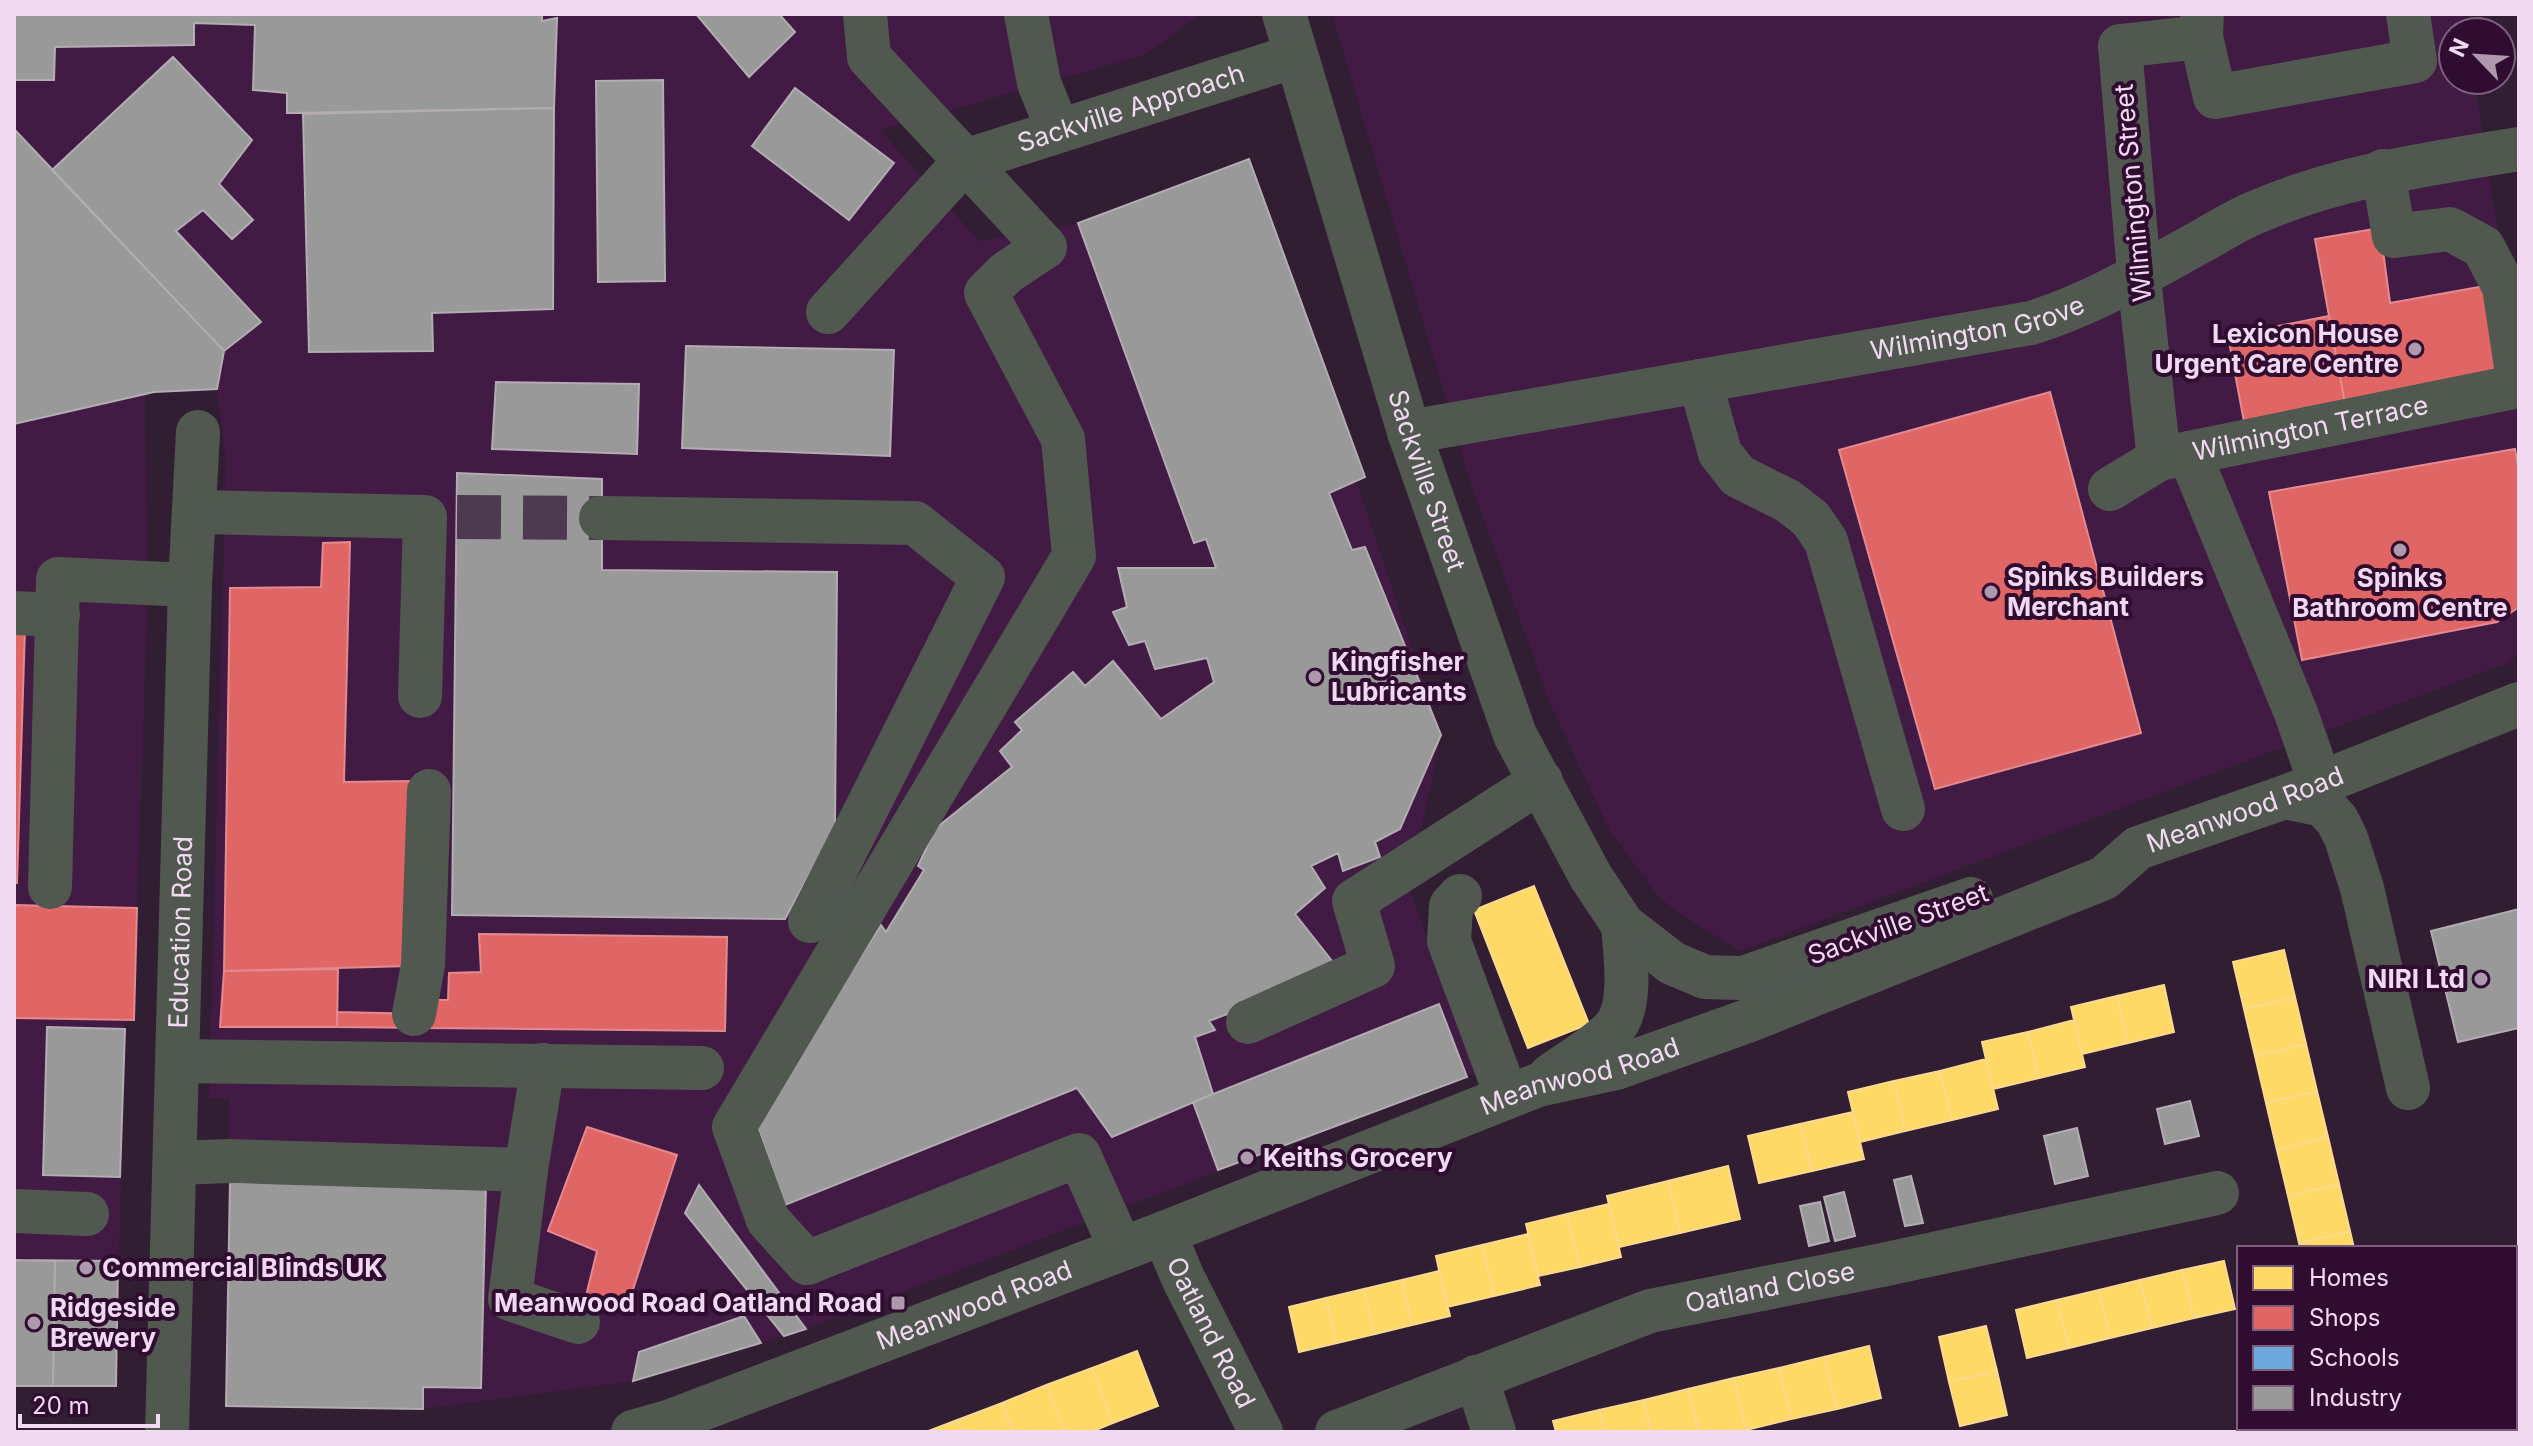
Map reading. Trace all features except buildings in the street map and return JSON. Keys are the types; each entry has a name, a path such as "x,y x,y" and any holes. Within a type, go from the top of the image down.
{"street":[{"path":"865,14 869,57 1045,247 1006,273 986,293 1063,439 1074,556 734,1127 768,1220 807,1263 1079,1155 1121,1249"},
{"path":"1026,14 1039,83 1058,130"},
{"name":"Sackville Street","path":"1284,14 1409,432 1515,735 1591,877 1623,925 1672,963 1705,977 1743,978 2096,855 2138,848"},
{"path":"2202,26 2215,97 2415,61 2408,14"},
{"name":"Wilmington Street","path":"2202,26 2120,46 2139,276 2174,456 2296,713 2303,789"},
{"name":"Sackville Approach","path":"965,161 1295,56"},
{"name":"Wilmington Grove","path":"1409,432 2031,323 2064,313 2251,214 2298,195 2383,171 2519,149"},
{"path":"828,312 965,161"},
{"path":"2383,171 2394,236 2450,229 2483,247 2504,287 2519,386"},
{"path":"1700,381 1720,453 1738,476 1788,501 1811,519 1826,541 1903,809"},
{"name":"Wilmington Terrace","path":"2110,489 2174,456 2519,386"},
{"name":"Education Road","path":"167,1432 190,585 198,432"},
{"path":"196,512 441,517 420,696"},
{"path":"601,518 915,523 983,577 810,921"},
{"path":"50,887 58,579 190,585"},
{"path":"14,613 58,615"},
{"name":"Meanwood Road","path":"642,1431 1164,1233 1522,1091 1616,1068 1750,1020 2104,878 2138,848 2303,789 2519,704"},
{"path":"1248,1022 1373,966 1354,901 1541,781"},
{"path":"2303,789 2337,820 2346,838 2362,888 2408,1088"},
{"path":"414,1035 423,965 429,791"},
{"path":"1460,896 1451,906 1449,941 1522,1091"},
{"name":"Sackville Street","path":"1522,1091 1614,1029 1624,1005 1626,969 1623,925"},
{"path":"179,1061 414,1035 543,1065 702,1068"},
{"path":"543,1065 510,1299 578,1322"},
{"path":"176,1163 230,1161 526,1170"},
{"name":"Oatland Close","path":"1337,1432 1650,1311 2217,1193"},
{"path":"14,1211 87,1214"},
{"name":"Oatland Road","path":"1164,1233 1183,1278 1261,1432"},
{"path":"1476,1377 1494,1432"}],"shaded area":[{"path":"14,14 1202,14 1144,55 880,130 979,241 1078,223 1249,159 1441,735 1409,889 1477,1072 806,1329 633,1381 423,1409 226,1406 229,1099 209,1098 226,460 217,390 145,394 148,591 137,908 14,905"},
{"path":"1332,14 2463,14 2437,16 2437,96 2477,96 2519,366 2519,651 2510,662 1740,951 1677,912 1658,896 1610,831 1551,706 1471,484"},
{"path":"14,1018 125,1020 116,1386 14,1386"}],"tunnel":[{"path":"457,517 601,518"}],"place":[{"name":"Lexicon House Urgent Care Centre","path":"2415,349"},
{"name":"Spinks Bathroom Centre","path":"2400,550"},
{"name":"Spinks Builders Merchant","path":"1991,592"},
{"name":"Kingfisher Lubricants","path":"1315,677"},
{"name":"NIRI Ltd","path":"2481,979"},
{"name":"Keiths Grocery","path":"1247,1158"},
{"name":"Commercial Blinds UK","path":"86,1268"},
{"name":"Meanwood Road Oatland Road","path":"898,1303"},
{"name":"Ridgeside Brewery","path":"34,1323"}]}
